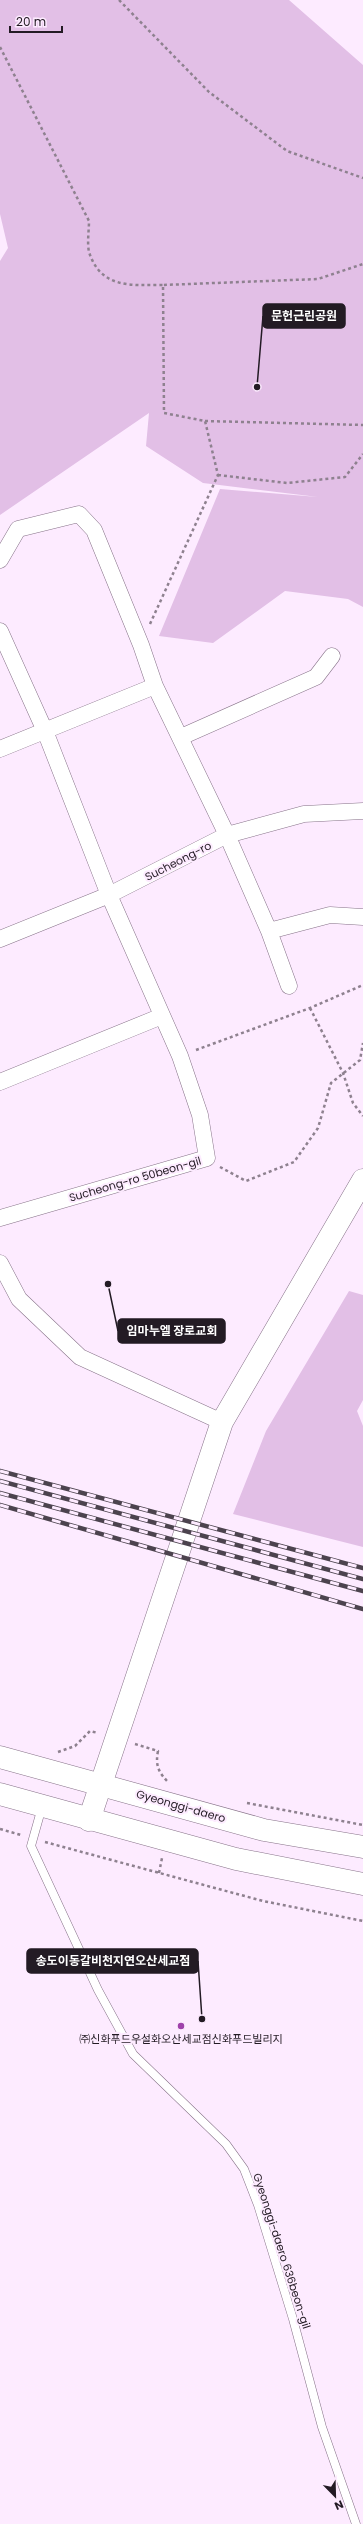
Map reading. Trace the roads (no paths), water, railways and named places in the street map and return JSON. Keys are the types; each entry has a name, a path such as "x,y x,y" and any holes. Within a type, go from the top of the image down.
{"main road":[{"path":"89,1820 222,1422 363,1180"},
{"name":"Gyeonggi-daero","path":"0,1757 264,1830 363,1847"},
{"path":"0,1794 89,1820 236,1859 363,1884"}],"street":[{"path":"0,560 18,530 78,514 94,530 141,645 155,686 227,835 269,931 289,986"},
{"name":"Sucheong-ro 50beon-gil","path":"0,631 45,731 109,895 180,1056 200,1115 207,1158 0,1218"},
{"path":"180,737 316,677 332,656"},
{"path":"0,749 155,686"},
{"name":"Sucheong-ro","path":"0,939 109,895 227,835 304,814 363,811"},
{"path":"269,931 330,916 363,917"},
{"path":"0,1082 162,1016"},
{"path":"0,1263 19,1298 80,1358 222,1422"}],"lane":[{"name":"Gyeonggi-daero 636beon-gil","path":"42,1807 31,1846 66,1923 133,2054 226,2144 244,2169 258,2205 293,2319 322,2427 356,2524"}],"railway":[{"path":"0,1471 363,1568"},
{"path":"0,1481 363,1579"},
{"path":"0,1493 363,1591"},
{"path":"0,1505 363,1609"}],"place":[{"name":"문헌근린공원","path":"257,387"},
{"name":"임마누엘 장로교회","path":"108,1284"},
{"name":"송도이동갈비천지연오산세교점","path":"202,2019"},
{"name":"㈜신화푸드우설화오산세교점신화푸드빌리지","path":"181,2026"}]}
